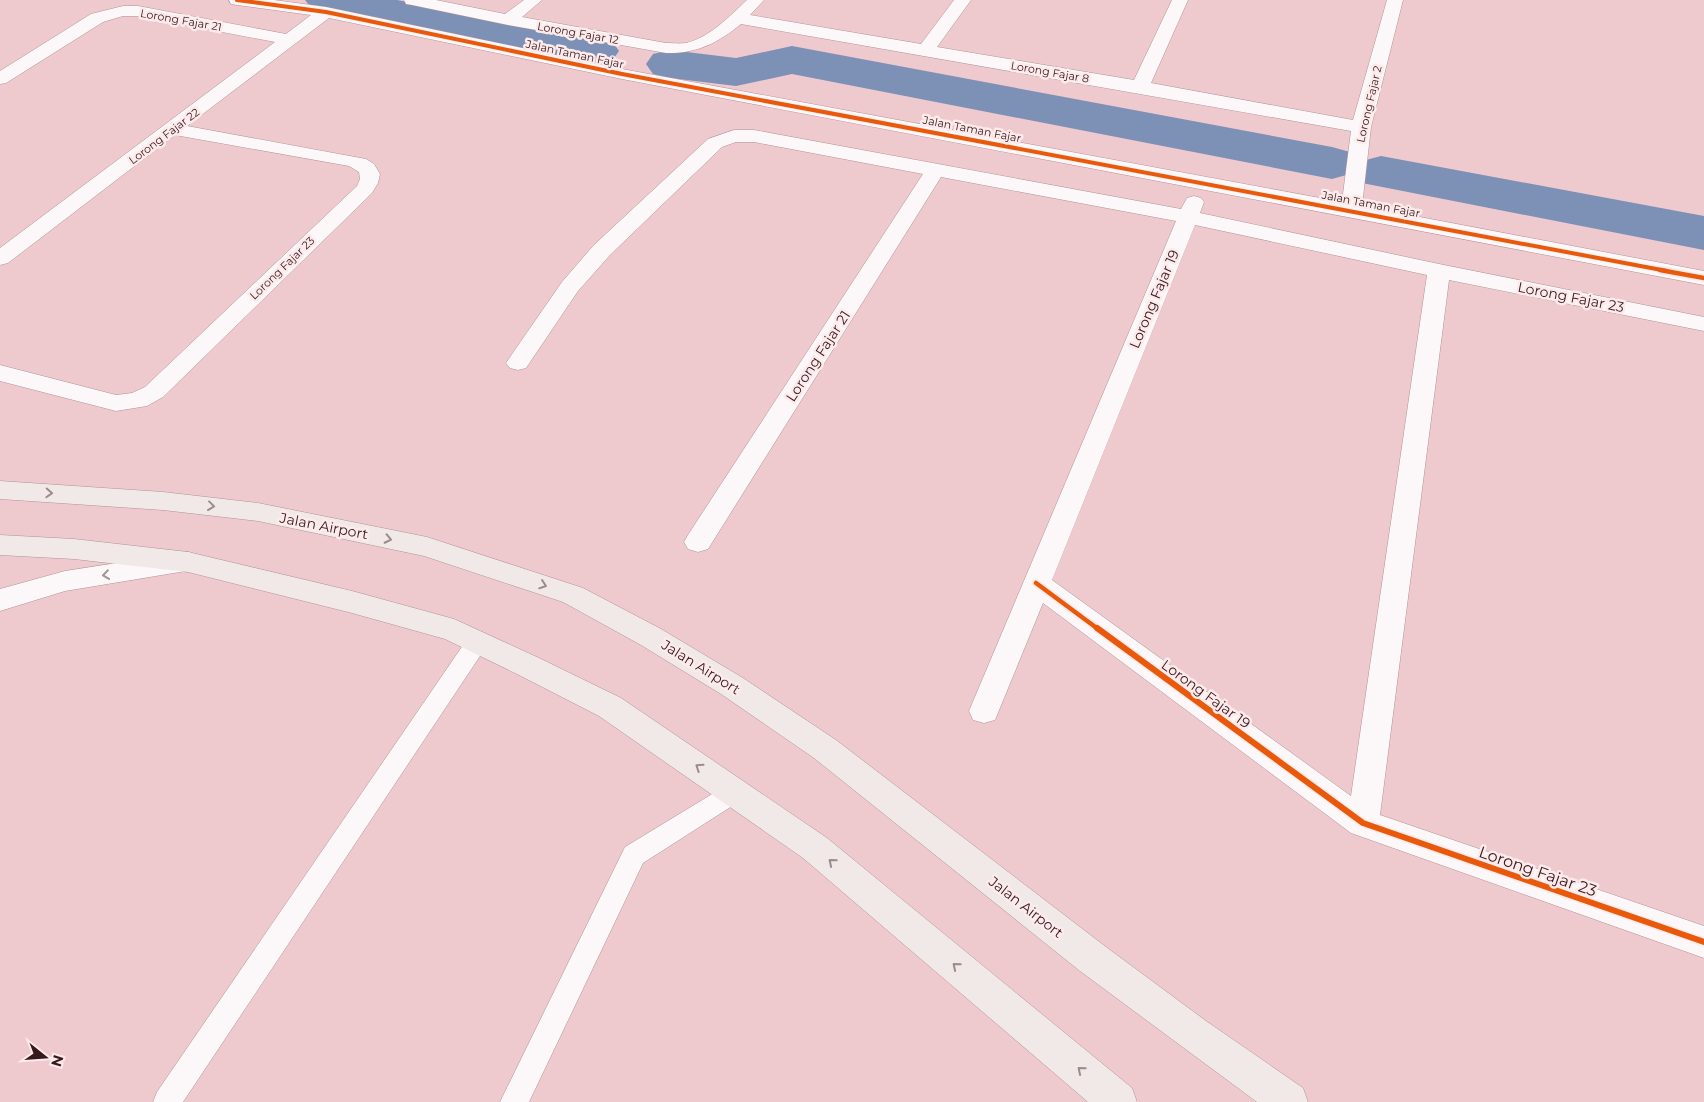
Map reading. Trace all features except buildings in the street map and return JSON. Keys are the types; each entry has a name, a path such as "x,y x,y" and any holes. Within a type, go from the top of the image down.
{"main road":[{"name":"Jalan Airport","path":"0,490 163,500 258,512 427,547 573,595 651,637 732,686 825,749 1093,959 1193,1034 1289,1102"},
{"path":"0,545 74,549 188,562 436,625 454,630 478,641 610,707 815,848 1118,1102"}],"street":[{"name":"Jalan Taman Fajar","path":"237,0 326,12 622,74 1352,210 1704,278"},
{"name":"Lorong Fajar 12","path":"412,0 508,20 666,48 689,47 706,39 738,18 756,0"},
{"path":"508,20 534,0"},
{"path":"924,50 964,0"},
{"path":"1140,87 1180,0"},
{"name":"Lorong Fajar 2","path":"1352,210 1361,127 1395,0"},
{"name":"Lorong Fajar 21","path":"0,79 97,18 123,11 144,12 290,40"},
{"name":"Lorong Fajar 22","path":"0,258 326,12"},
{"name":"Lorong Fajar 8","path":"738,18 1361,127"},
{"path":"622,74 650,45"},
{"name":"Lorong Fajar 23","path":"0,374 116,403 138,400 154,392 370,182 370,171 365,165 353,161 173,129"},
{"name":"Lorong Fajar 23","path":"518,363 570,287 602,250 715,143 734,136 754,136 1188,217 1439,271 1704,324"},
{"name":"Lorong Fajar 21","path":"698,542 936,169"},
{"name":"Lorong Fajar 19","path":"984,711 1202,182"},
{"path":"1363,823 1439,271"},
{"path":"0,600 65,581 188,562"},
{"name":"Lorong Fajar 19","path":"1036,583 1363,823"},
{"name":"Lorong Fajar 23","path":"1363,823 1704,942"}],"lane":[{"path":"167,1102 478,641"},
{"path":"514,1102 634,855 735,792"}],"waterway":[{"path":"327,0 596,51"},
{"path":"670,64 736,72 792,60 1332,163"},
{"path":"1381,172 1704,233"}],"cycle path":[{"path":"237,0 326,12 622,74 1704,278"},
{"path":"1036,583 1363,823 1704,942"}]}
